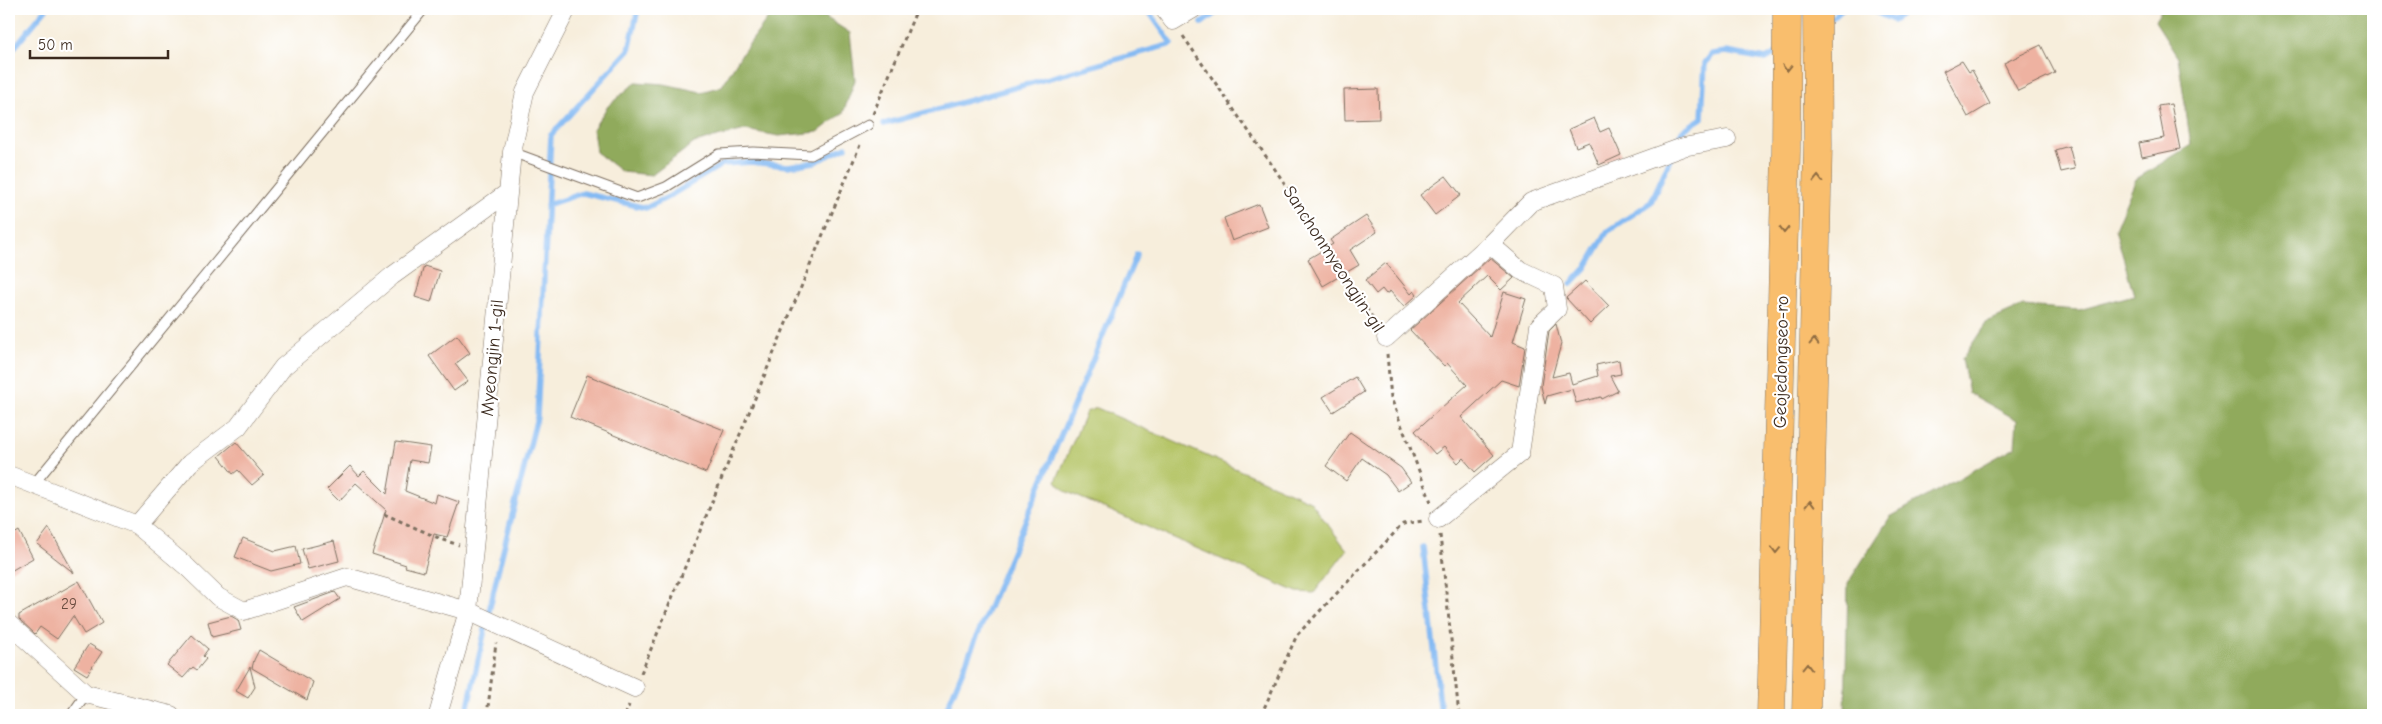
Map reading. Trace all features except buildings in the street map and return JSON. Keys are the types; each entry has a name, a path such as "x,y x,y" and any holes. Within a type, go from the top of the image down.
{"main road":[{"path":"1771,9 1787,40"},
{"name":"Geojedongseo-ro","path":"1771,715 1787,9"},
{"name":"Geojedongseo-ro","path":"1806,715 1818,145 1817,9"}],"street":[{"name":"Myeongjin 1-gil","path":"438,715 468,611 512,152 525,92 567,9"},
{"path":"1168,15 1193,9"},
{"path":"1386,338 1490,244 1531,202 1682,146 1727,139"},
{"path":"137,525 190,463 238,426 283,367 392,276 507,193"},
{"path":"1438,519 1520,453 1539,326 1557,309 1554,286 1520,270 1490,244"},
{"path":"9,475 137,525 188,567 218,597 244,611 347,577 468,611 635,688"},
{"path":"9,624 86,694 171,715"}],"lane":[{"path":"34,485 424,9"},
{"path":"512,152 637,198 666,187 719,154 753,152 811,155 868,125"},
{"path":"71,715 86,694"}],"path":[{"path":"624,715 917,9"},
{"name":"Sanchonmyeongjin-gil","path":"1168,15 1283,181 1386,338 1391,398 1438,519 1459,715"},
{"path":"384,514 443,540 474,549"},
{"path":"1261,715 1297,635 1403,524 1438,519"},
{"path":"487,715 498,625"}],"green space":[{"path":"775,9 816,11 850,33 855,80 843,113 818,132 779,136 745,130 694,143 652,175 622,172 596,152 593,129 608,106 636,82 664,84 701,92 722,86 741,55"},
{"path":"2161,9 2373,9 2373,715 1845,715 1848,583 1890,517 2015,447 2017,420 1969,393 1962,359 1987,322 2023,306 2079,310 2134,295 2115,229 2136,179 2191,145 2178,57 2155,21"},
{"path":"1097,408 1310,501 1347,550 1314,593 1297,592 1065,491 1056,481 1086,412"}],"waterway":[{"path":"9,54 46,9"},
{"path":"466,715 498,571 537,417 551,135 629,50 638,9"},
{"path":"884,124 1172,44 1147,9"},
{"path":"1202,23 1221,9"},
{"path":"1832,18 1842,9"},
{"path":"1869,9 1893,20 1910,9"},
{"path":"1676,144 1682,131 1702,118 1705,63 1712,54 1726,52 1766,59 1776,53"},
{"path":"547,205 583,193 646,208 723,164 751,162 788,166 815,162 846,147"},
{"path":"1571,284 1586,268 1607,232 1651,202 1672,155"},
{"path":"944,715 1137,254"},
{"path":"1423,547 1441,715"}]}
